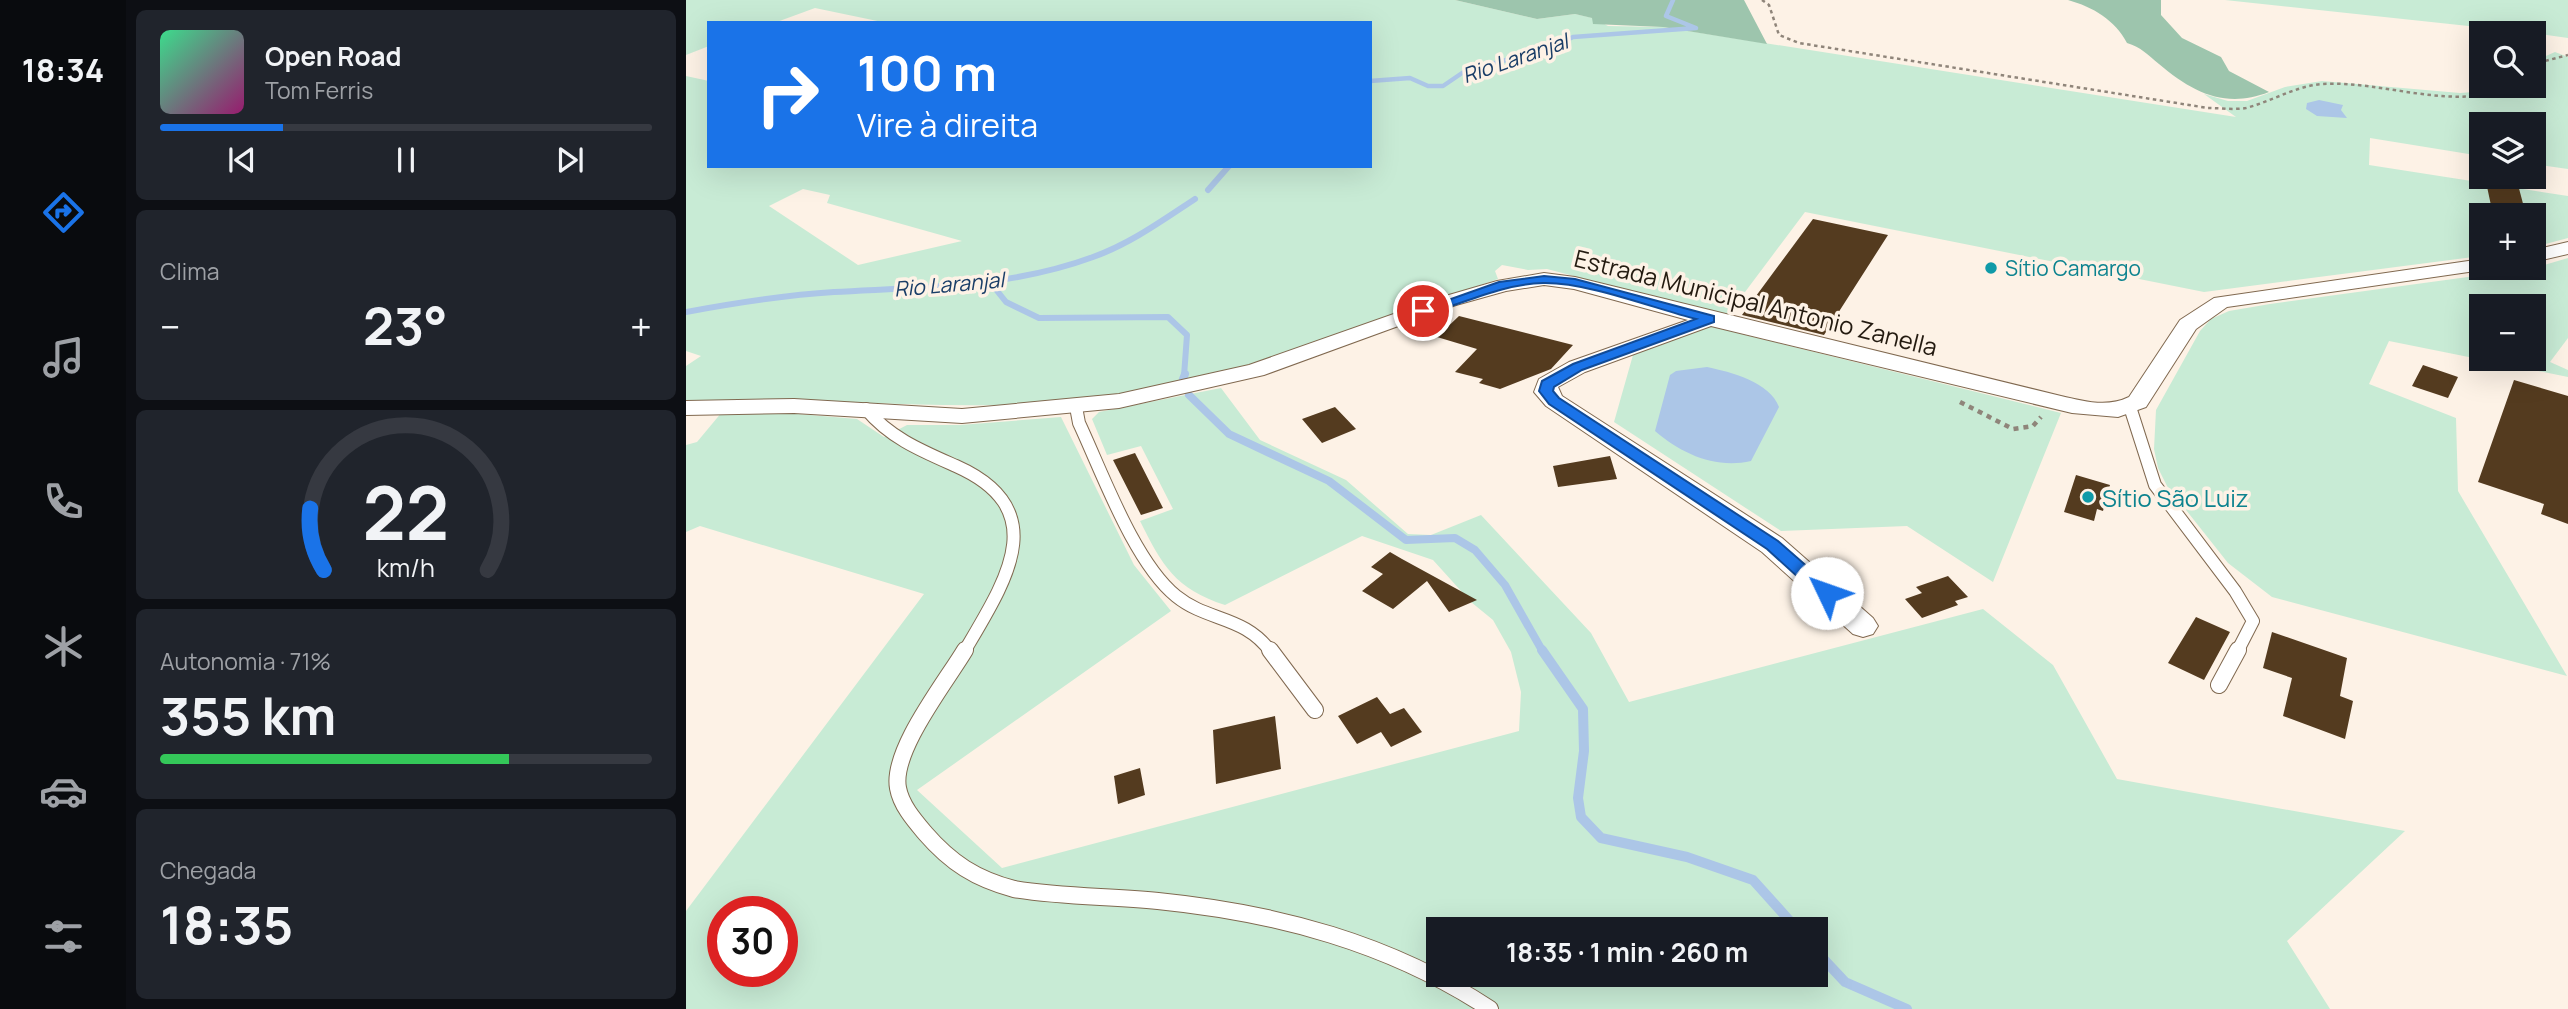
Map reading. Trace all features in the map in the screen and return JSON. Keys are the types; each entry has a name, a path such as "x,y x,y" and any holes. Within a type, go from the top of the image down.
{"street":[{"path":"2546,253 2568,248"},
{"path":"2130,407 2147,392 2188,325 2221,302 2469,267"},
{"name":"Estrada Municipal Antonio Zanella","path":"686,408 794,406 961,416 1076,407 1172,391 1256,370 1449,301 1523,281 1575,283 1710,319 2075,407 2096,410 2130,407"},
{"path":"1710,319 1577,367 1547,384 1546,391 1554,401 1772,545 1863,626"}],"lane":[{"path":"1076,407 1079,423 1147,562 1174,595 1194,607 1259,635 1315,710"},
{"path":"2130,407 2141,430 2147,466 2155,485 2235,591 2253,621 2219,685"},
{"path":"866,409 873,419 891,433 986,481 1009,504 1016,530 1000,583 905,748 896,773 901,802 931,839 965,871 1020,891 1161,901 1262,918 1375,948 1434,973 1490,1009"}],"path":[{"path":"1762,0 1769,5 1779,35 1798,43 2208,108 2245,108 2292,89 2325,84 2469,96"},
{"path":"2546,61 2568,55"}],"green space":[{"path":"686,0 1455,0 1537,19 1575,14 1593,18 1608,26 1663,27 2236,117 2204,94 2228,101 2247,101 2285,87 2322,81 2469,92 2469,98 2546,98 2546,56 2555,52 2568,57 2568,169 2546,166 2546,112 2469,112 2469,154 2370,138 2369,165 2469,181 2469,189 2523,189 2568,196 2568,238 2546,244 2546,203 2469,203 2469,258 2204,292 1805,212 1727,316 1547,269 1528,270 1502,265 1495,271 1498,279 1341,335 1235,369 1127,394 1072,401 975,405 734,400 686,402 686,366 701,356 686,351 686,76 707,81 707,168 1372,168 1372,21 877,21 815,8 779,21 707,21 707,47 686,55","holes":["803,189 830,195 827,203 962,241 858,265 769,206"]},
{"path":"1455,0 1744,0 1767,44 1663,27 1593,24 1592,18 1575,14 1537,19"},
{"path":"2068,0 2161,0 2161,15 2182,38 2221,57 2229,71 2269,92 2238,99 2197,90 2140,49 2127,43 2110,21 2086,6"},
{"path":"2225,0 2568,0 2568,38 2546,35 2546,21 2469,21 2469,26"},
{"path":"2568,258 2568,338 2550,362 2568,370 2568,377 2538,371 2546,371 2546,294 2469,294 2469,357 2389,341 2369,384 2456,418 2458,491 2567,676 2272,597 2228,563 2167,486 2158,468 2154,449 2156,410 2200,331 2211,319 2229,311 2469,277 2469,280 2546,280 2546,264"},
{"path":"1709,326 2061,413 1993,582 1907,526 1781,531 1614,422 1633,355"},
{"path":"1221,388 1260,440 1346,480 1408,534 1431,535 1481,515 1591,633 1629,702 1983,609 2053,665 2117,779 2405,831 2287,941 2330,1009 686,1009 686,911 924,594 700,526 686,532 686,445 697,442 722,412 787,413 857,419 884,437 907,425 960,425 1061,417 1134,565 1171,611 917,790 1002,868 1519,731 1521,692 1511,652 1493,620 1471,602 1433,560 1362,536 1225,605 1208,599 1172,574 1140,521 1173,509 1141,446 1107,455 1092,419 1099,412"}],"water":[{"path":"2319,100 2343,105 2341,110 2347,118 2317,116 2306,109 2307,103"},
{"path":"1707,367 1738,375 1759,385 1774,398 1779,407 1751,461 1725,463 1700,458 1676,447 1655,431 1670,375 1676,371"}],"building":[{"path":"2488,189 2519,189 2523,203 2490,203"},
{"path":"1813,219 1888,235 1824,335 1742,315"},
{"path":"1459,316 1573,345 1551,369 1500,389 1479,383 1483,379 1455,372 1477,349 1437,337"},
{"path":"2423,365 2458,377 2448,398 2412,386"},
{"path":"2514,380 2568,396 2568,524 2541,514 2544,504 2478,482"},
{"path":"1335,407 1356,429 1322,443 1302,419"},
{"path":"1135,453 1163,508 1141,515 1113,460"},
{"path":"1610,456 1617,479 1558,487 1553,466"},
{"name":"Sítio São Luiz","path":"2076,475 2110,485 2103,511 2097,509 2094,521 2064,512"},
{"path":"1390,552 1477,600 1449,612 1427,581 1393,609 1362,591 1383,574 1371,567"},
{"path":"1948,576 1968,597 1955,601 1958,605 1922,618 1905,599 1922,593 1916,587"},
{"path":"2196,617 2230,632 2204,680 2168,663"},
{"path":"2272,632 2347,658 2340,696 2353,701 2345,739 2283,716 2292,678 2263,668"},
{"path":"1377,697 1390,714 1404,708 1422,732 1391,747 1381,732 1357,744 1338,716"},
{"path":"1275,716 1281,769 1216,784 1213,730"},
{"path":"1140,768 1145,795 1118,804 1114,776"}],"waterway":[{"name":"Rio Laranjal","path":"1372,81 1410,78 1428,86 1443,86 1465,71 1551,48 1573,37 1696,28 1666,16 1673,0"},
{"name":"Rio Laranjal","path":"1208,190 1227,168"},
{"name":"Rio Laranjal","path":"686,312 797,295 932,287 1029,275 1107,252 1146,231 1195,199"},
{"path":"990,282 1006,302 1039,318 1168,317 1187,335 1184,376"},
{"path":"1183,379 1185,374"},
{"path":"1189,395 1229,434 1329,481 1406,540 1455,538 1475,550 1505,585 1543,652"},
{"path":"1542,650 1583,709 1584,751 1578,798 1581,817 1601,838 1687,857 1753,880 1786,917"},
{"path":"1828,964 1845,982 1907,1009"}],"place":[{"name":"Sítio Camargo","path":"1991,268"},
{"name":"Sítio São Luiz","path":"2088,497"}],"route":[{"path":"1423,311 1504,285 1544,279 1575,283 1710,319 1577,367 1547,384 1546,391 1554,401 1772,545 1827,593"}]}
